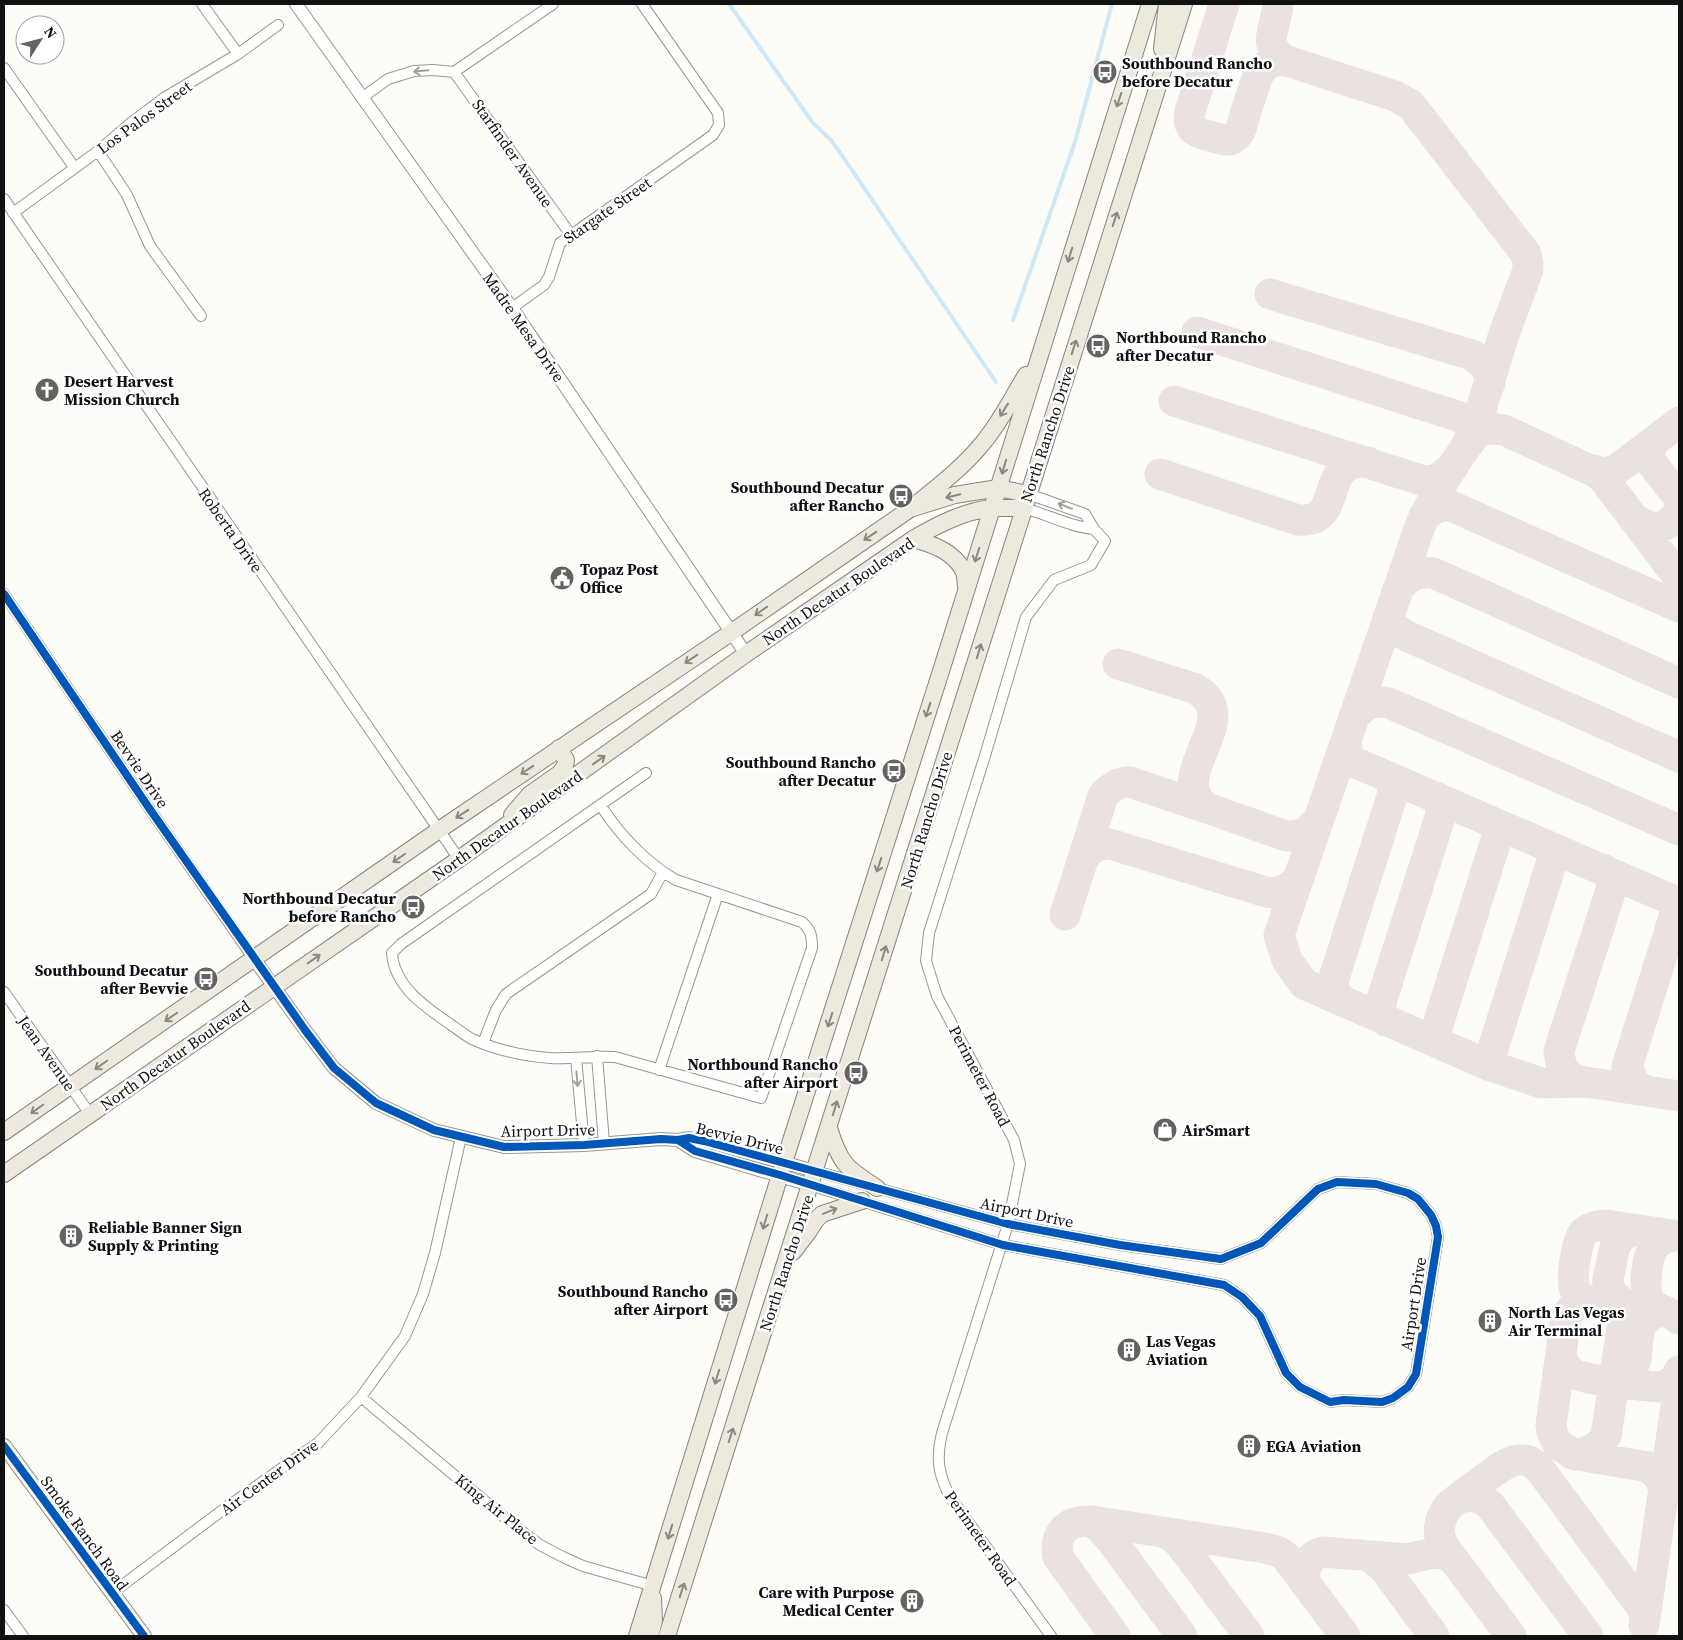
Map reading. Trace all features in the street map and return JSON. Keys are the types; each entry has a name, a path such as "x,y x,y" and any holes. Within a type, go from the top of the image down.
{"main road":[{"name":"North Rancho Drive","path":"637,1636 782,1169 1150,4"},
{"path":"1160,76 1167,4"},
{"name":"North Rancho Drive","path":"668,1636 1184,4"},
{"path":"910,509 951,476 982,444 995,428 1039,354"},
{"name":"North Decatur Boulevard","path":"4,1132 438,830 732,632 910,509 955,495 998,488 1026,501"},
{"name":"North Decatur Boulevard","path":"4,1174 498,832 746,654 913,539 933,527 962,516 1026,501"},
{"path":"913,539 931,543 948,553 964,572 966,588"},
{"path":"498,832 530,794 560,773 565,766 566,760 559,748"},
{"path":"829,1128 841,1159 854,1173 877,1188"},
{"path":"787,1259 822,1214 862,1201"},
{"name":"Smoke Ranch Road","path":"4,1446 144,1636"},
{"path":"650,1636 654,1621 653,1586"}],"street":[{"path":"202,4 238,54"},
{"name":"Madre Mesa Drive","path":"296,4 512,308 746,654"},
{"path":"363,97 388,79 414,71 454,72 553,4"},
{"name":"Stargate Street","path":"512,308 544,285 549,277 560,243 713,135 719,125 718,113 642,4"},
{"name":"Los Palos Street","path":"13,212 98,151 164,98 238,54 278,24"},
{"path":"4,68 74,167"},
{"name":"Starfinder Avenue","path":"454,72 571,235"},
{"path":"98,151 127,196 150,246 202,316"},
{"name":"Roberta Drive","path":"4,200 459,859"},
{"path":"1026,501 1043,513 1082,528 1094,529"},
{"name":"Perimeter Road","path":"1026,501 1085,514 1094,529 1105,541 1091,565 1054,580 1026,617 984,759 929,933 926,961 938,996 1014,1140 1020,1164 1008,1224 942,1433 937,1460 950,1497 1052,1636"},
{"name":"Bevvie Drive","path":"4,594 254,959"},
{"path":"601,806 607,816 630,842 663,872 676,880 802,922 809,928 812,937 812,948 760,1098 615,1057 550,1058 508,1051 484,1043 472,1038 436,1015 416,999 400,979 392,964 392,953 401,944 646,773"},
{"path":"484,1043 496,1010 506,994 651,894 663,872"},
{"path":"659,1070 718,894"},
{"name":"Airport Drive","path":"254,959 334,1068 376,1103 434,1130 504,1147 661,1139 678,1140"},
{"name":"Jean Avenue","path":"4,992 90,1114"},
{"path":"596,1056 604,1143"},
{"path":"576,1058 584,1144"},
{"name":"Air Center Drive","path":"112,1593 224,1509 318,1443 361,1397 405,1336 424,1294 461,1137"},
{"name":"Bevvie Drive","path":"678,1140 690,1138 704,1141 813,1178"},
{"name":"Airport Drive","path":"813,1178 877,1188 1008,1224 1120,1245 1220,1259 1261,1243 1318,1189 1337,1182 1376,1184 1408,1193 1418,1199 1432,1215 1438,1237 1416,1374 1408,1387 1393,1398 1382,1402 1344,1400 1330,1402 1300,1387 1286,1373 1260,1316 1242,1297 1224,1285 1002,1245 862,1201 813,1178"},
{"name":"King Air Place","path":"361,1397 540,1545 583,1566 653,1586"},
{"path":"4,1610 23,1636"}],"waterway":[{"path":"729,4 813,123 830,139 839,151 996,382"},
{"path":"1013,320 1075,142 1112,4"}],"taxiway":[{"path":"1224,4 1190,112 1190,123 1194,130 1223,140 1234,138 1241,128 1261,71 1271,63 1287,61"},
{"path":"1278,4 1272,43 1279,55 1287,61 1395,96 1411,105 1526,254 1528,270 1503,337 1477,423 1465,448"},
{"path":"1270,294 1472,355 1485,367 1489,374 1490,383"},
{"path":"1197,332 1494,428"},
{"path":"1174,401 1424,481 1437,479 1453,467"},
{"path":"1593,470 1605,473 1616,470 1679,422"},
{"path":"1679,578 1603,478 1597,473 1504,430 1484,430 1474,436 1447,476 1419,529 1279,935 1287,960 1304,984 1488,1065 1541,1083 1586,1082 1679,1096"},
{"path":"1654,441 1649,451 1650,461 1679,498"},
{"path":"1160,474 1298,520 1313,519 1322,512 1328,503 1336,480 1342,470 1352,464 1368,462"},
{"path":"1424,516 1437,508 1451,506 1679,607"},
{"path":"1633,518 1645,525 1658,527 1669,523 1679,513"},
{"path":"1398,589 1413,576 1422,573 1433,573 1679,683"},
{"path":"1388,617 1394,627 1409,637 1679,757"},
{"path":"1118,664 1196,689 1209,701 1213,715 1211,729 1195,772 1193,785 1197,797 1207,808 1286,836 1305,832 1319,819"},
{"path":"1354,716 1373,702 1389,703 1679,830"},
{"path":"1346,741 1348,755 1354,762 1679,903"},
{"path":"1342,1001 1335,992 1333,981 1393,793 1393,786 1387,776"},
{"path":"1065,915 1103,796 1108,790 1118,784 1130,782 1207,808"},
{"path":"1386,1021 1381,1013 1381,1002 1441,814 1440,801 1436,797"},
{"path":"1444,1046 1435,1034 1497,837 1495,827 1490,821"},
{"path":"1082,861 1093,848 1110,844 1266,892 1284,890 1291,886 1298,878"},
{"path":"1498,1068 1492,1064 1491,1055 1552,861 1552,854 1546,845"},
{"path":"1586,1082 1574,1079 1566,1073 1561,1063 1559,1051 1611,890 1612,880 1603,869"},
{"path":"1647,1091 1635,1085 1627,1067 1674,917 1679,912"},
{"path":"1586,1300 1576,1292 1573,1278 1579,1243 1581,1236 1586,1230 1606,1225 1679,1236"},
{"path":"1626,1307 1612,1292 1608,1278 1613,1254 1619,1239 1635,1230"},
{"path":"1674,1236 1661,1240 1652,1250 1647,1268 1646,1289 1652,1304 1678,1319"},
{"path":"1574,1454 1558,1445 1551,1425 1566,1317 1574,1307 1586,1301 1599,1300 1614,1306 1623,1321 1606,1436 1594,1448 1577,1455"},
{"path":"1636,1360 1638,1337 1643,1323 1647,1318 1662,1311"},
{"path":"1561,1354 1564,1365 1572,1373 1578,1376 1614,1382 1660,1387 1672,1381 1679,1371"},
{"path":"1644,1625 1679,1386"},
{"path":"1572,1454 1649,1467 1661,1479 1664,1492"},
{"path":"1456,1500 1506,1464 1520,1460 1528,1461 1535,1465 1643,1609 1645,1619"},
{"path":"1454,1560 1440,1537 1442,1516 1447,1508 1462,1498 1471,1496 1481,1499 1490,1505 1588,1636"},
{"path":"1115,1636 1058,1557 1057,1548 1060,1534 1069,1525 1083,1521 1092,1521 1265,1548 1279,1552 1286,1557 1345,1636"},
{"path":"1092,1521 1111,1540 1182,1636"},
{"path":"1163,1532 1174,1538 1181,1545 1249,1636"},
{"path":"1305,1582 1305,1571 1308,1562 1314,1556 1323,1552 1408,1559 1438,1553 1443,1554 1454,1560 1511,1636"},
{"path":"1362,1555 1370,1557 1383,1567 1434,1636"}],"cycle path":[{"path":"4,594 149,808 305,1030 334,1068 376,1103 434,1130 504,1147 584,1145 689,1138 1008,1224 1120,1245 1221,1259 1261,1243 1318,1189 1337,1182 1376,1184 1408,1193 1418,1199 1431,1215 1436,1226 1438,1237 1416,1374 1408,1387 1393,1398 1382,1402 1344,1400 1330,1402 1300,1387 1286,1373 1260,1316 1242,1297 1224,1285 1003,1245 780,1175 695,1151 678,1140"},
{"path":"4,1446 144,1636"}],"place":[{"name":"Southbound Rancho before Decatur","path":"1105,72"},
{"name":"Northbound Rancho after Decatur","path":"1098,346"},
{"name":"Desert Harvest Mission Church","path":"47,390"},
{"name":"Southbound Decatur after Rancho","path":"901,496"},
{"name":"Topaz Post Office","path":"562,578"},
{"name":"Southbound Rancho after Decatur","path":"894,771"},
{"name":"Northbound Decatur before Rancho","path":"413,907"},
{"name":"Southbound Decatur after Bevvie","path":"206,979"},
{"name":"Northbound Rancho after Airport","path":"856,1073"},
{"name":"AirSmart","path":"1165,1130"},
{"name":"Reliable Banner Sign Supply & Printing","path":"71,1236"},
{"name":"Southbound Rancho after Airport","path":"726,1300"},
{"name":"North Las Vegas Air Terminal","path":"1490,1321"},
{"name":"Las Vegas Aviation","path":"1129,1350"},
{"name":"EGA Aviation","path":"1249,1446"},
{"name":"Care with Purpose Medical Center","path":"912,1601"}]}
